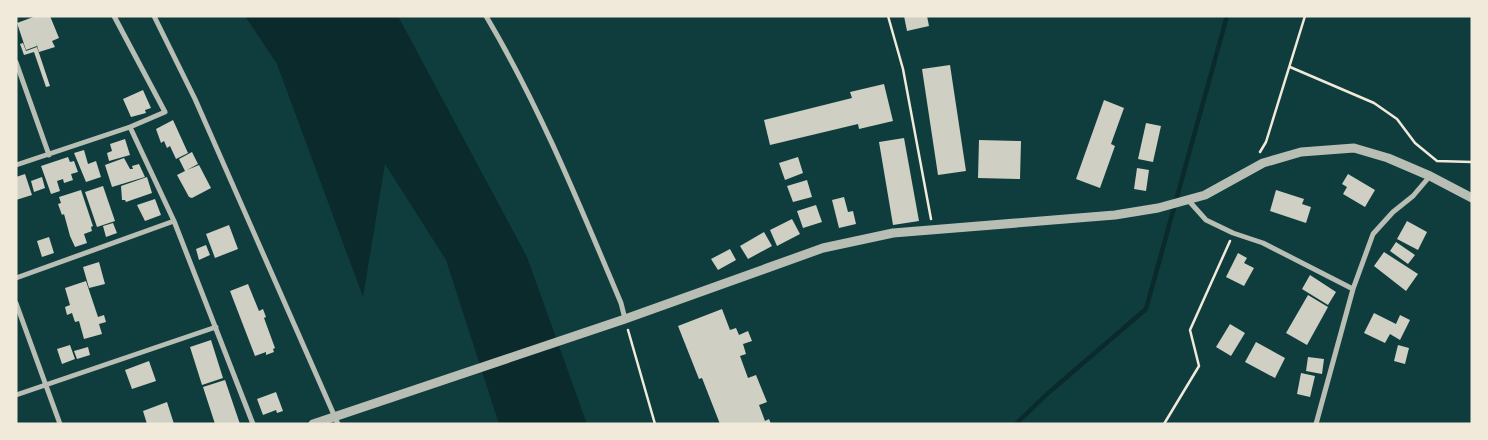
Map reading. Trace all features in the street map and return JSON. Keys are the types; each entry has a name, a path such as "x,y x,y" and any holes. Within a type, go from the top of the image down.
{"street":[{"path":"16,165 130,127 165,112 114,16"},
{"path":"154,16 199,108 338,420"},
{"path":"486,16 507,52 566,175 621,303 622,320"},
{"path":"16,62 49,155"},
{"path":"130,127 174,221 253,424"},
{"path":"313,424 338,420 347,412 622,320 823,248 893,233 1137,212 1189,201 1283,156 1301,152 1354,148 1388,158 1430,176 1472,198"},
{"path":"1316,424 1353,289 1373,234 1393,212 1413,196 1430,176"},
{"path":"1189,201 1206,220 1233,233 1263,243 1353,289"},
{"path":"16,278 174,221"},
{"path":"16,303 60,424"},
{"path":"16,395 216,327"}],"path":[{"path":"888,16 903,69 933,231"},
{"path":"1250,171 1266,142 1305,16"},
{"path":"1290,68 1374,103 1397,119 1415,144 1437,161 1472,162"},
{"path":"1164,424 1199,366 1190,330 1233,233"},
{"path":"622,320 655,424"}],"water":[{"path":"245,16 398,16 527,257 587,424 499,424 446,260 385,164 363,297 277,64"}],"building":[{"path":"36,16 50,16 59,38 52,41 55,47 39,52 36,42 37,46 26,50 17,23"},
{"path":"904,16 927,16 929,26 907,31"},
{"path":"23,43 26,51 37,47 50,86 46,87 34,52 24,55 20,44"},
{"path":"950,65 966,171 938,175 922,69"},
{"path":"884,84 893,121 859,129 858,124 770,145 764,120 852,98 850,92"},
{"path":"143,90 151,108 145,110 146,113 131,117 123,99"},
{"path":"1104,100 1124,108 1111,144 1115,146 1100,188 1076,179"},
{"path":"173,120 188,153 176,159 170,146 167,148 164,141 161,143 156,129"},
{"path":"1146,123 1161,126 1153,162 1138,159"},
{"path":"904,138 919,221 893,225 879,142"},
{"path":"125,139 130,155 109,161 107,153 112,151 110,144"},
{"path":"979,140 1021,141 1020,179 978,178"},
{"path":"84,150 88,164 96,161 101,177 86,182 74,153"},
{"path":"192,152 198,164 187,170 199,165 211,188 192,198 189,197 177,175 185,171 179,159"},
{"path":"68,157 70,162 74,161 78,172 71,174 73,180 64,183 63,179 57,181 60,191 51,194 41,166"},
{"path":"798,157 803,173 785,180 779,163"},
{"path":"124,158 130,169 133,169 132,166 139,164 145,177 112,187 105,165"},
{"path":"1137,168 1149,170 1146,191 1134,189"},
{"path":"25,174 32,195 16,200 16,177"},
{"path":"1348,174 1375,190 1365,207 1343,194 1347,187 1342,184"},
{"path":"42,177 45,188 34,192 31,181"},
{"path":"147,177 152,193 126,202 122,200 121,186"},
{"path":"807,180 812,197 793,202 787,186"},
{"path":"103,186 115,221 97,227 85,192"},
{"path":"81,190 93,226 91,227 92,231 84,234 87,243 75,247 64,214 62,215 58,204 61,203 59,197"},
{"path":"1276,190 1304,199 1302,204 1311,207 1306,223 1270,211"},
{"path":"844,197 848,212 853,211 856,224 839,228 832,200"},
{"path":"155,199 161,215 145,221 137,205"},
{"path":"816,205 822,222 803,228 797,211"},
{"path":"792,219 800,234 777,246 770,230"},
{"path":"1407,221 1427,232 1418,250 1397,239"},
{"path":"113,223 117,233 106,237 103,226"},
{"path":"229,225 238,249 215,258 206,234"},
{"path":"764,232 772,246 748,259 740,246"},
{"path":"49,237 54,253 42,257 37,241"},
{"path":"1396,242 1415,255 1408,264 1390,251"},
{"path":"206,245 210,255 199,260 196,249"},
{"path":"730,249 736,260 718,270 711,259"},
{"path":"1384,252 1418,274 1406,291 1374,266"},
{"path":"1238,253 1247,258 1244,263 1254,268 1244,286 1226,277"},
{"path":"99,262 105,284 89,288 83,267"},
{"path":"1310,275 1336,292 1328,305 1302,289"},
{"path":"86,281 98,317 104,315 106,322 99,324 102,334 84,339 79,321 75,322 72,313 67,315 65,307 70,305 65,288"},
{"path":"248,284 259,311 263,309 266,317 264,318 275,348 273,349 274,352 266,355 266,352 255,356 230,291"},
{"path":"1308,295 1328,307 1307,345 1286,333"},
{"path":"722,309 730,330 736,328 739,335 748,331 752,341 743,344 746,354 740,356 748,378 756,375 767,402 759,405 765,421 769,419 771,424 720,424 702,378 699,379 678,326"},
{"path":"1374,313 1396,324 1400,315 1410,320 1400,340 1390,334 1385,343 1364,333"},
{"path":"1230,324 1245,333 1231,356 1216,347"},
{"path":"211,340 223,378 202,385 190,347"},
{"path":"1256,342 1285,358 1275,378 1245,362"},
{"path":"70,345 75,359 62,364 57,349"},
{"path":"1398,345 1409,348 1405,364 1394,361"},
{"path":"88,347 90,355 77,359 74,351"},
{"path":"1308,357 1324,359 1322,374 1306,371"},
{"path":"149,361 156,381 132,389 125,370"},
{"path":"1301,373 1315,376 1310,397 1297,394"},
{"path":"225,380 240,424 215,424 203,387"},
{"path":"276,392 283,411 277,413 276,410 263,415 257,399"},
{"path":"167,402 174,424 147,424 143,411"}],"waterway":[{"path":"1016,424 1047,394 1146,309 1227,16"}]}
